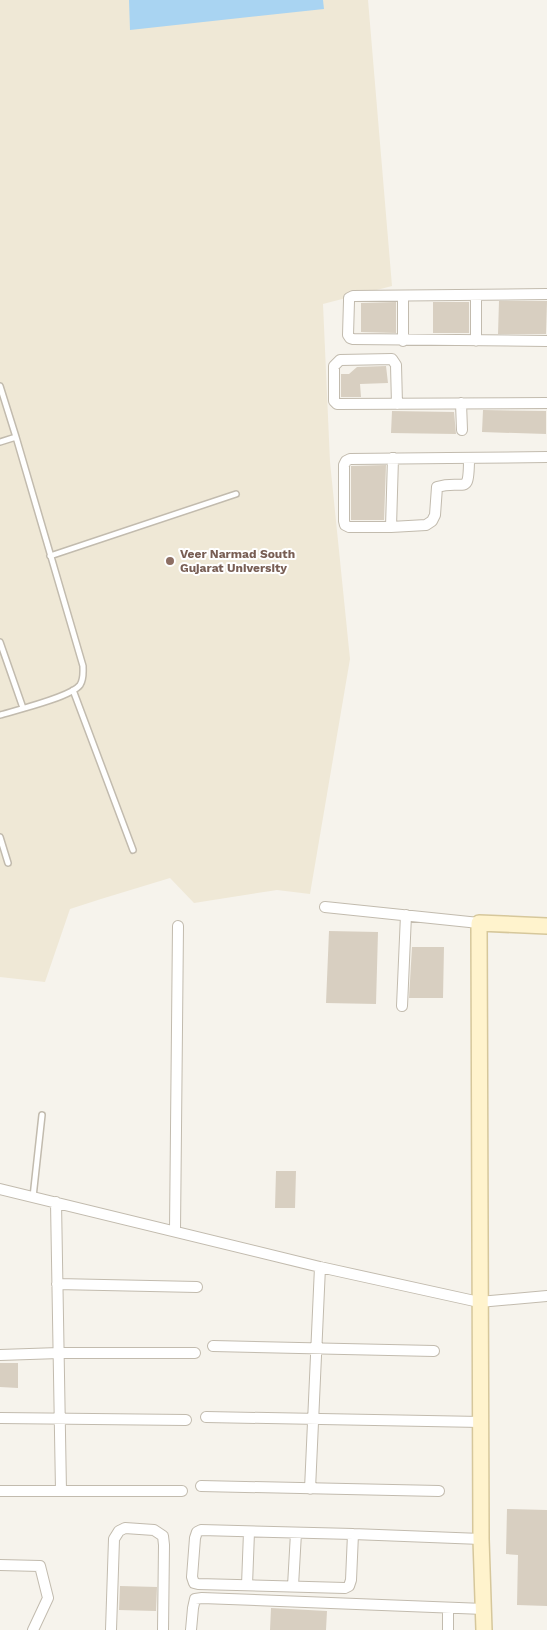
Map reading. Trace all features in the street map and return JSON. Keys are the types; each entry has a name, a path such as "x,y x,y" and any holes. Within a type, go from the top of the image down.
{"street":[{"path":"547,294 353,296 349,301 348,335 354,339 403,341 547,341"},
{"path":"476,295 476,341"},
{"path":"403,296 403,341"},
{"path":"397,404 396,365 392,359 340,360 334,366 335,403 397,404 547,403"},
{"path":"461,403 462,430"},
{"path":"469,458 469,479 466,484 463,486 438,487 435,515 432,521 426,524 391,527 349,527 346,525 344,521 344,465 350,459 547,457"},
{"path":"391,527 393,458"},
{"path":"325,907 479,923 547,926"},
{"path":"402,1006 406,915"},
{"path":"479,923 479,1302 481,1539 484,1630"},
{"path":"175,1230 178,926"},
{"path":"0,1189 175,1230 320,1267 479,1302 547,1296"},
{"path":"56,1202 61,1491"},
{"path":"310,1488 320,1267"},
{"path":"57,1284 197,1287"},
{"path":"213,1346 434,1351"},
{"path":"0,1355 194,1353"},
{"path":"206,1417 480,1422"},
{"path":"0,1418 186,1420"},
{"path":"200,1486 439,1491"},
{"path":"0,1491 182,1491"},
{"path":"111,1630 114,1539 118,1531 125,1528 154,1530 163,1536 163,1630"},
{"path":"353,1534 351,1580 349,1586 344,1588 198,1584 194,1583 192,1577 197,1532 201,1530 353,1534 481,1539"},
{"path":"247,1585 249,1532"},
{"path":"293,1586 296,1533"},
{"path":"0,1565 40,1566 48,1598 33,1630"},
{"path":"191,1630 195,1599 202,1598 484,1609"},
{"path":"448,1608 448,1630"}],"lane":[{"path":"0,386 83,666 84,675 80,684 73,690 0,715"},
{"path":"0,442 16,437"},
{"path":"50,556 236,494"},
{"path":"0,642 23,708"},
{"path":"73,690 133,850"},
{"path":"0,837 8,863"},
{"path":"33,1197 42,1115"}],"shaded area":[{"name":"Veer Narmad South Gujarat University","path":"0,0 368,0 392,286 323,304 330,462 350,659 310,894 277,890 194,903 170,878 70,909 45,982 0,977"}],"water":[{"path":"129,0 323,0 324,9 130,30"}],"building":[{"path":"499,301 547,301 546,334 498,334"},
{"path":"396,302 396,333 361,332 361,303"},
{"path":"433,302 469,302 469,333 433,333"},
{"path":"386,366 388,383 360,384 361,397 341,397 341,374 349,374 357,367"},
{"path":"483,410 546,411 546,434 482,432"},
{"path":"392,411 454,412 456,434 391,433"},
{"path":"386,465 384,520 351,520 351,466"},
{"path":"329,931 378,932 376,1004 326,1003"},
{"path":"412,947 444,947 443,998 409,998"},
{"path":"276,1171 296,1171 295,1208 275,1208"},
{"path":"0,1363 18,1363 18,1388 0,1387"},
{"path":"507,1509 547,1510 547,1606 517,1605 518,1555 506,1554"},
{"path":"120,1586 157,1587 156,1611 119,1610"},
{"path":"271,1608 327,1611 326,1630 270,1630"}],"place":[{"name":"Veer Narmad South Gujarat University","path":"170,561"}]}
